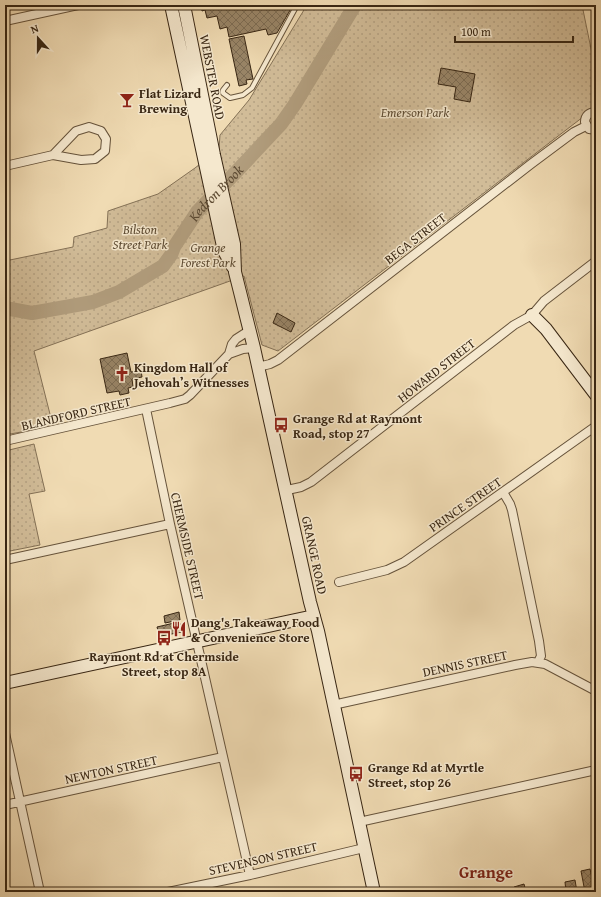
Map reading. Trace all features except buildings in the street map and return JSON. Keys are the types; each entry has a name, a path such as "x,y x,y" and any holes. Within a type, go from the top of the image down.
{"main road":[{"name":"WEBSTER ROAD","path":"171,5 209,158"},
{"name":"WEBSTER ROAD","path":"184,5 221,234"},
{"name":"GRANGE ROAD","path":"209,158 230,226 234,244 235,272 287,490 374,892"},
{"name":"GRANGE ROAD","path":"221,234 224,251 235,272"},
{"path":"532,315 546,329 596,395"},
{"path":"5,683 314,616"}],"street":[{"path":"5,21 59,7 78,5"},
{"path":"596,112 590,113 585,118 588,129 596,130"},
{"name":"BEGA STREET","path":"258,367 278,360 531,164 574,132 586,126"},
{"path":"5,166 53,155 81,160 95,159 105,151 106,139 100,131 89,127 76,131 53,155"},
{"name":"HOWARD STREET","path":"287,490 301,487 311,482 514,326 532,315 544,301 596,261"},
{"name":"BLANDFORD STREET","path":"229,354 232,344 236,339 250,330"},
{"name":"BLANDFORD STREET","path":"5,442 178,401 190,396 229,354 243,348 254,348"},
{"name":"CHERMSIDE STREET","path":"146,409 170,524 250,874"},
{"name":"PRINCE STREET","path":"339,582 397,566 596,426"},
{"path":"503,492 512,510 539,641 541,656 538,662"},
{"path":"5,560 170,524"},
{"name":"DENNIS STREET","path":"333,705 515,664 538,662 545,664 596,691"},
{"path":"5,734 40,892"},
{"name":"NEWTON STREET","path":"5,805 223,757"},
{"path":"359,822 596,770"},
{"name":"STEVENSON STREET","path":"168,892 364,848"}],"lane":[{"path":"227,85 223,90 223,93 230,98 242,95 252,88 297,5"}],"green space":[{"name":"Emerson Park","path":"307,5 582,5 596,73 596,107 278,351 262,345 244,276 34,351 53,426 5,435 5,261 73,247 74,237 107,228 108,211 158,194 219,149 220,135 249,100"},
{"path":"34,444 45,491 29,494 40,545 5,552 5,451"}],"waterway":[{"name":"Kedron Brook","path":"5,308 32,313 93,302 119,292 163,266 197,212 281,124 295,104 355,5"}],"place":[{"name":"Flat Lizard Brewing","path":"127,100"},
{"name":"Kingdom Hall of Jehovah’s Witnesses","path":"122,374"},
{"name":"Grange Rd at Raymont Road, stop 27","path":"281,425"},
{"name":"Dang's Takeaway Food & Convenience Store","path":"179,629"},
{"name":"Raymont Rd at Chermside Street, stop 8A","path":"164,638"},
{"name":"Grange Rd at Myrtle Street, stop 26","path":"356,774"}],"district":[{"name":"Grange","path":"486,872"}],"park label":[{"name":"Bilston Street Park","path":"140,236"},
{"name":"Grange Forest Park","path":"208,254"}]}
